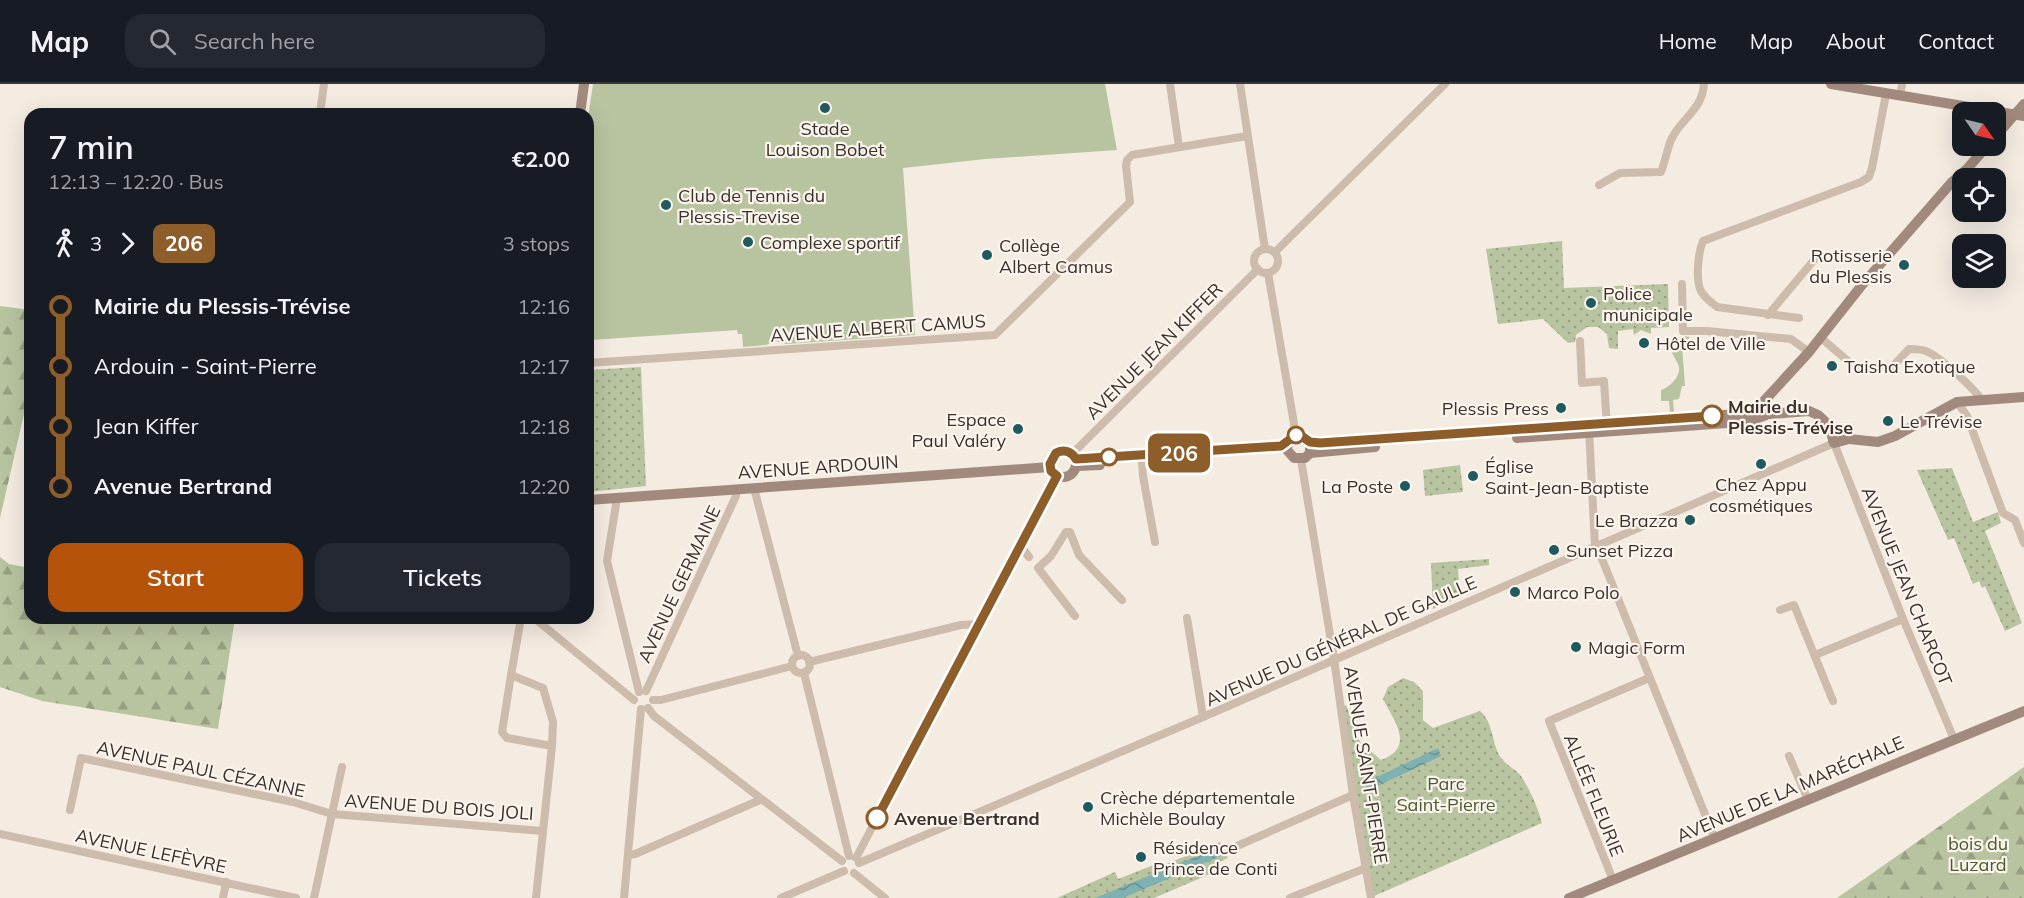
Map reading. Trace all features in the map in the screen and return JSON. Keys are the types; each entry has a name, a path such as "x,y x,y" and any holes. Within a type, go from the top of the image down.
{"street":[{"path":"321,108 324,84"},
{"path":"581,108 584,84"},
{"path":"1170,84 1179,147"},
{"path":"1240,84 1265,249"},
{"path":"1275,252 1444,84"},
{"path":"1599,185 1620,173 1661,172 1672,139 1695,110 1703,96 1704,84"},
{"path":"1832,84 2015,115 2024,104"},
{"path":"1900,96 1902,84"},
{"path":"1799,318 1716,307 1700,289 1698,252 1703,241 1869,177 1886,94"},
{"name":"AVENUE ALBERT CAMUS","path":"594,363 995,335 1130,202 1126,166 1127,160 1132,155 1247,136"},
{"path":"1963,168 1973,156"},
{"path":"1968,168 1978,156"},
{"path":"1753,413 1809,352 1952,182"},
{"path":"1268,273 1258,269 1254,262 1255,256 1265,249 1275,252"},
{"path":"1268,273 1278,264 1275,252"},
{"path":"1768,315 1814,260"},
{"name":"AVENUE JEAN KIFFER","path":"1075,460 1258,269"},
{"path":"1268,273 1292,439 1289,454"},
{"path":"1682,285 1683,331 1791,339 1809,352"},
{"path":"1820,337 1856,368 1892,366 1910,349 1927,351 1938,358 1982,400"},
{"path":"1580,341 1582,383 1604,381 1607,427"},
{"path":"1770,414 1780,385"},
{"path":"782,898 844,871 852,860 1020,545 1053,472 1051,459 1056,453 1064,451 1075,460 1142,462 1278,452 1289,454 1294,458 1320,443 1589,429 1753,413 1809,411 1818,415 1837,433 1849,439 1878,442 1957,402 2024,397"},
{"path":"1957,402 1967,416 2003,513 2015,520 2024,543"},
{"path":"1607,427 1741,422 1770,414"},
{"path":"1829,425 1834,443 1849,439"},
{"path":"1589,429 1595,546 1715,839"},
{"path":"1075,460 1281,446 1292,439 1305,436 1307,451"},
{"name":"AVENUE DU GÉNÉRAL DE GAULLE","path":"852,860 1203,717 1834,443"},
{"name":"AVENUE JEAN CHARCOT","path":"1834,443 1903,619 1954,739"},
{"name":"AVENUE SAINT-PIERRE","path":"1307,451 1353,795 1371,898"},
{"path":"1053,472 1069,477 1073,474 1075,460"},
{"path":"1142,462 1155,542"},
{"name":"AVENUE ARDOUIN","path":"594,500 754,488 1053,472"},
{"path":"754,488 798,656"},
{"name":"AVENUE GERMAINE","path":"642,691 736,496 736,490"},
{"path":"617,498 607,561 642,691"},
{"path":"1075,616 1038,568 1051,556 1066,532 1070,532 1079,555 1122,600"},
{"path":"1020,545 1029,557"},
{"path":"1780,610 1794,605 1833,701"},
{"path":"1187,618 1203,717"},
{"path":"1815,654 1903,619"},
{"path":"520,624 502,732 507,738 552,746"},
{"path":"541,624 634,699 636,706 654,716 760,800 852,860"},
{"path":"810,662 961,625 979,624"},
{"path":"798,656 803,656 810,662"},
{"path":"792,666 792,662 798,656"},
{"path":"804,673 810,666 810,662"},
{"path":"792,666 799,673 804,673"},
{"path":"624,898 644,709 653,700 661,700 792,666"},
{"path":"804,673 852,860 858,869 854,873"},
{"path":"511,675 543,688 552,723 552,746 536,898"},
{"name":"ALLÉE FLEURIE","path":"1613,880 1549,721 1649,678"},
{"path":"634,699 642,691"},
{"path":"642,691 651,694 653,700"},
{"name":"AVENUE DE LA MARÉCHALE","path":"1569,898 2024,711"},
{"path":"1789,756 1808,800"},
{"name":"AVENUE PAUL CÉZANNE","path":"70,810 81,758 293,802 332,814"},
{"path":"314,898 342,767"},
{"path":"1237,846 1353,795"},
{"path":"628,855 760,800"},
{"name":"AVENUE DU BOIS JOLI","path":"332,814 543,831"},
{"name":"AVENUE LEFÈVRE","path":"0,834 296,898"},
{"path":"1290,898 1366,868"},
{"path":"844,871 854,873 885,898"},
{"path":"223,898 226,882"}],"green space":[{"name":"Complexe sportif","path":"593,84 1105,84 1117,150 985,159 903,168 915,335 786,344 776,341 766,345 743,347 742,334 738,334 737,330 594,340 594,108 589,108"},
{"path":"1562,241 1564,288 1668,284 1669,327 1651,328 1651,334 1641,330 1634,335 1633,329 1618,331 1618,349 1609,348 1607,334 1598,327 1587,327 1576,335 1575,342 1568,343 1543,319 1498,324 1486,249"},
{"path":"0,306 24,309 24,414 0,518"},
{"path":"1683,336 1690,337 1682,346 1685,386 1682,386 1679,399 1673,400 1674,412 1670,412 1669,401 1661,401 1661,390 1671,384 1678,374 1679,367 1672,353"},
{"path":"641,367 646,486 594,491 594,370"},
{"path":"1460,465 1463,492 1425,496 1423,470"},
{"path":"1952,468 1973,522 1998,512 2001,523 1985,531 2022,623 2005,631 1985,586 1982,588 1979,581 1973,584 1954,538 1948,540 1917,470"},
{"path":"0,557 9,564 24,567 24,624 234,624 218,729 42,701 0,687"},
{"path":"1489,559 1489,565 1458,569 1460,597 1433,609 1431,563"},
{"name":"Parc Saint-Pierre","path":"1403,678 1414,682 1423,691 1423,720 1433,728 1480,711 1484,715 1498,753 1521,776 1528,787 1542,823 1374,896 1341,707 1346,705 1360,742 1381,760 1392,755 1398,748 1399,733 1383,699 1388,687"},
{"name":"bois du Luzard","path":"2024,767 2024,898 1837,898"},
{"path":"1220,842 1228,858 1208,867 1210,874 1154,898 1057,898 1115,872 1118,879 1156,864 1159,867"}],"water":[{"path":"1438,748 1441,756 1367,791 1364,783"},
{"path":"1219,847 1221,856 1123,898 1095,898"}],"bus line":[{"name":"206","path":"877,818 1057,476 1051,471 1050,464 1053,456 1060,451 1072,454 1076,459 1281,446 1296,435 1305,436 1310,442 1320,443 1712,416"}],"place":[{"name":"Stade Louison Bobet","path":"825,108"},
{"name":"Club de Tennis du Plessis-Trevise","path":"666,205"},
{"name":"Complexe sportif","path":"748,242"},
{"name":"Collège Albert Camus","path":"987,255"},
{"name":"Rotisserie du Plessis","path":"1904,265"},
{"name":"Police municipale","path":"1591,303"},
{"name":"Hôtel de Ville","path":"1644,343"},
{"name":"Taisha Exotique","path":"1832,366"},
{"name":"Plessis Press","path":"1561,408"},
{"name":"Mairie du Plessis-Trévise","path":"1712,416"},
{"name":"Le Trévise","path":"1888,421"},
{"name":"Espace Paul Valéry","path":"1018,429"},
{"name":"Chez Appu cosmétiques","path":"1761,464"},
{"name":"Église Saint-Jean-Baptiste","path":"1473,476"},
{"name":"La Poste","path":"1405,486"},
{"name":"Le Brazza","path":"1690,520"},
{"name":"Sunset Pizza","path":"1554,550"},
{"name":"Marco Polo","path":"1515,592"},
{"name":"Magic Form","path":"1576,647"},
{"name":"Crèche départementale Michèle Boulay","path":"1088,807"},
{"name":"Avenue Bertrand","path":"877,818"},
{"name":"Résidence Prince de Conti","path":"1141,857"}]}
